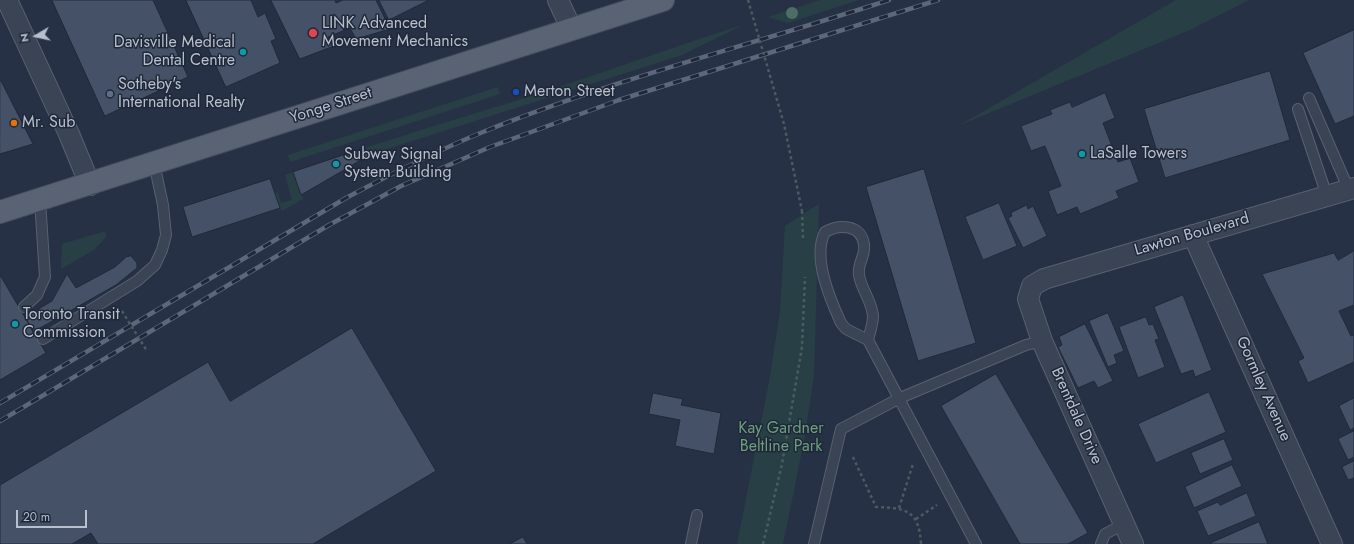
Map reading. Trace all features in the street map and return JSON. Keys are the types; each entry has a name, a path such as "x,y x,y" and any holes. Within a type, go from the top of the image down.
{"main road":[{"name":"Yonge Street","path":"0,212 90,185 571,28 663,0"}],"street":[{"path":"7,0 69,134 90,185"},
{"path":"558,0 571,28"},
{"name":"Lawton Boulevard","path":"1032,286 1044,279 1351,189"},
{"name":"Gormley Avenue","path":"1193,235 1332,544"},
{"name":"Brentdale Drive","path":"1032,286 1028,299 1042,341 1133,544"}],"lane":[{"path":"1309,98 1351,189"},
{"path":"1298,109 1327,196"},
{"path":"43,339 137,281 155,264 162,250 166,235 163,205 154,164"},
{"path":"24,308 37,296 45,277 40,200"},
{"path":"868,340 873,318 872,310 859,274 864,244 862,238 853,229 843,226 836,226 825,232 820,241 824,277 841,323 846,329 868,340 976,544"},
{"path":"814,544 841,429 900,398 1026,345 1042,341"},
{"path":"691,544 697,515"},
{"path":"1101,544 1105,534 1124,524"}],"path":[{"path":"748,0 784,124 802,211 803,240"},
{"path":"763,544 782,464 802,347 805,269"},
{"path":"122,311 146,352"},
{"path":"841,429 876,507 899,508 916,519 920,532 921,544"},
{"path":"899,508 921,439"},
{"path":"916,519 951,496"}],"green space":[{"path":"820,0 859,0 788,23 768,17"},
{"path":"1176,0 1249,0 1192,29 958,126"},
{"path":"743,25 682,55 368,156 365,148 559,87"},
{"path":"498,87 500,94 290,162 288,155"},
{"path":"293,172 303,199 282,211 275,193 278,192 281,203 292,200 285,175"},
{"name":"Kay Gardner Beltline Park","path":"819,204 814,376 804,441 783,544 737,544 769,382 780,311 785,226"},
{"path":"105,231 106,237 94,250 61,269 62,244"}],"building":[{"path":"52,0 153,0 188,77 105,116"},
{"name":"Davisville Medical Dental Centre","path":"186,0 251,0 258,17 265,13 276,39 271,41 280,63 226,87"},
{"name":"LINK Advanced Movement Mechanics","path":"271,0 335,0 336,3 343,0 376,0 390,29 356,39 350,28 328,37 334,46 300,59"},
{"path":"379,0 429,0 389,20"},
{"path":"1354,30 1354,116 1335,124 1303,53"},
{"path":"1270,71 1290,140 1165,178 1144,109"},
{"path":"0,79 33,144 0,154"},
{"name":"LaSalle Towers","path":"1105,93 1115,118 1103,123 1118,162 1130,158 1139,182 1116,191 1119,198 1080,214 1077,207 1057,215 1048,191 1061,186 1045,146 1031,151 1021,126 1052,114 1050,110 1070,102 1072,107"},
{"name":"Subway Signal System Building","path":"365,148 368,156 301,195 293,172"},
{"path":"924,169 976,343 918,361 866,187"},
{"path":"270,179 280,208 192,237 183,207"},
{"path":"999,203 1017,246 983,260 965,217"},
{"path":"1027,205 1028,209 1033,206 1047,236 1023,248 1008,218 1012,216 1011,213"},
{"path":"1354,251 1354,305 1339,311 1351,336 1354,335 1354,362 1308,383 1298,361 1304,358 1262,274 1334,253 1338,260"},
{"path":"131,256 137,263 137,268 116,285 33,332 25,317 52,301 67,274 76,288 115,267 126,257"},
{"name":"Toronto Transit Commission","path":"0,275 46,353 0,380"},
{"path":"1183,295 1212,370 1195,377 1193,370 1181,374 1154,307"},
{"path":"1108,313 1124,351 1114,355 1117,363 1108,367 1089,321"},
{"path":"1146,317 1149,325 1153,324 1159,339 1155,340 1165,367 1138,378 1119,327"},
{"path":"1085,324 1113,381 1098,388 1094,381 1078,388 1058,347 1062,345 1059,337"},
{"path":"352,328 436,471 313,544 98,544 91,533 72,544 0,544 0,485 208,362 230,401"},
{"path":"996,374 1088,533 1068,544 1020,544 941,406"},
{"path":"1209,392 1226,432 1156,463 1138,424"},
{"path":"653,393 683,399 681,405 721,413 714,454 675,446 680,420 649,414"},
{"path":"1354,398 1354,428 1350,430 1339,406"},
{"path":"1354,431 1354,457 1348,460 1338,439"},
{"path":"1224,439 1233,460 1200,474 1191,453"},
{"path":"1354,461 1354,478 1348,480 1342,467"},
{"path":"1232,465 1242,486 1194,508 1185,487"},
{"path":"1247,493 1256,516 1208,536 1197,511 1218,502 1220,505"},
{"path":"1259,522 1268,544 1211,544 1211,543"},
{"path":"523,537 527,544 510,544"}],"railway":[{"path":"0,403 346,198 448,147 483,132 583,95 889,0"},
{"path":"0,421 329,225 401,186 490,147 619,100 938,0"}],"place":[{"name":"LINK Advanced Movement Mechanics","path":"313,33"},
{"name":"Davisville Medical Dental Centre","path":"243,52"},
{"name":"Merton Street","path":"516,92"},
{"name":"Sotheby's International Realty","path":"110,94"},
{"name":"Mr. Sub","path":"14,123"},
{"name":"LaSalle Towers","path":"1082,154"},
{"name":"Subway Signal System Building","path":"336,164"},
{"name":"Toronto Transit Commission","path":"15,324"}]}
